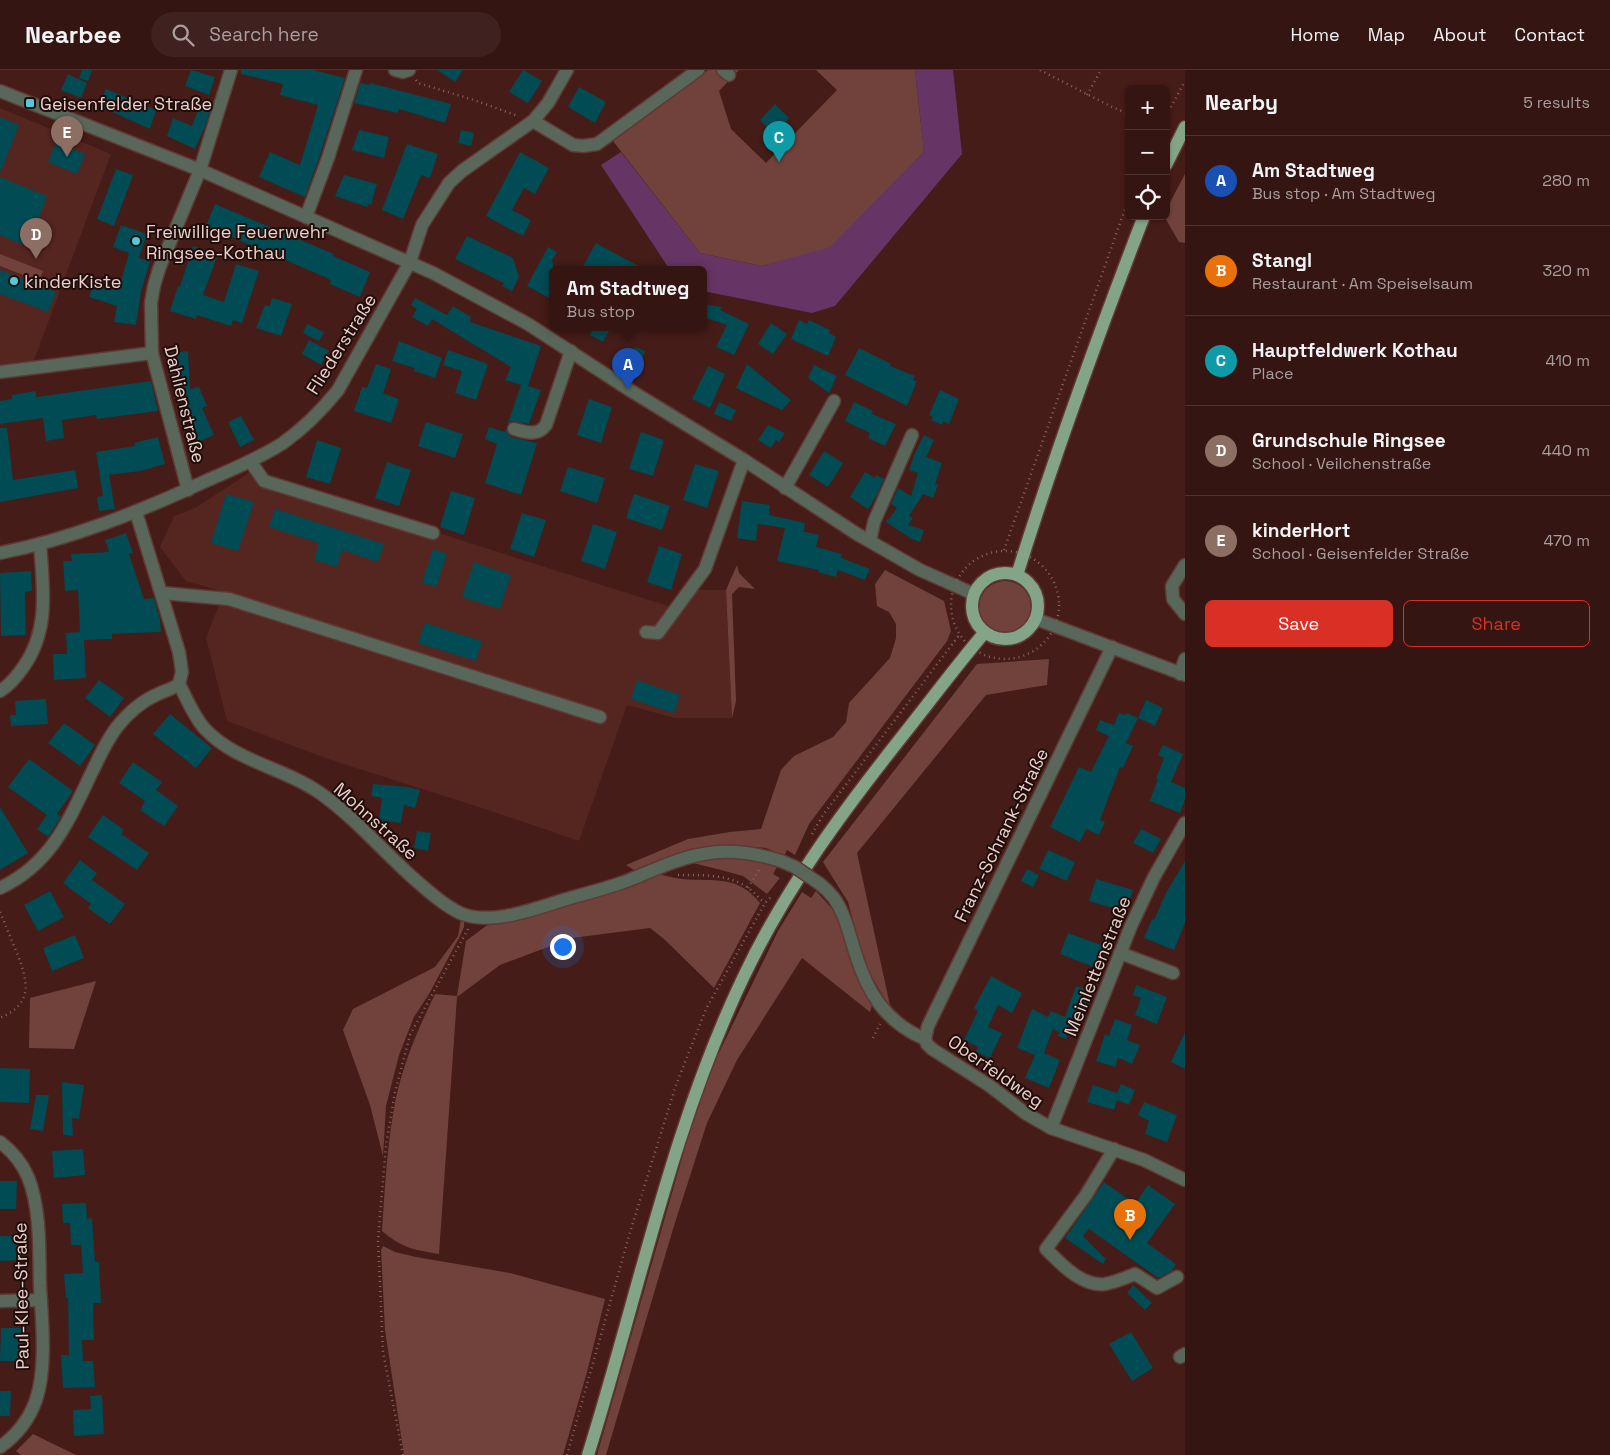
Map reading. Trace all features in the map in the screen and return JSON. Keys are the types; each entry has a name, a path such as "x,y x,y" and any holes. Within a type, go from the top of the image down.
{"main road":[{"path":"1170,157 1185,128"},
{"path":"1017,575 1100,330 1142,220"},
{"path":"1002,573 1017,575 1028,582 1036,592 1038,606 1036,619 1027,631 1014,638 996,638 985,632 977,623 972,605 974,594 980,584 990,577 1002,573"},
{"path":"588,1455 652,1230 682,1134 700,1081 743,978 775,915 837,821 985,632"}],"street":[{"name":"Dahlienstraße","path":"188,490 152,353 151,322 154,286 200,170 231,70"},
{"path":"306,217 328,158 356,70"},
{"path":"395,70 409,70"},
{"name":"Fliederstraße","path":"0,553 40,544 136,512 188,490 250,461 288,439 312,420 338,390 358,356 410,262 422,225 449,183 462,171 533,121 548,103 567,70"},
{"path":"533,121 574,144 583,146 597,144 698,70"},
{"path":"0,91 200,170 410,262 520,319 870,542 920,570 974,594"},
{"path":"514,429 530,433 543,430 571,351"},
{"path":"0,372 152,353"},
{"path":"784,488 834,401"},
{"path":"870,542 874,522 912,435"},
{"path":"646,632 658,633 706,568 744,460"},
{"path":"250,461 264,481 432,533"},
{"name":"Mohnstraße","path":"136,512 179,652 182,672 179,684 204,729 227,746 252,760 285,773 320,793 347,814 426,890 461,913 474,917 520,913 622,883 681,859 709,853 750,853 767,856 802,871 820,884"},
{"path":"0,691 18,674 29,659 41,628 44,595 40,544"},
{"path":"1185,565 1172,586 1173,599 1185,614"},
{"path":"162,593 229,599 600,717"},
{"path":"1036,619 1182,674 1185,659"},
{"name":"Franz-Schrank-Straße","path":"925,1039 928,1026 1112,647"},
{"path":"0,888 13,882 48,854 108,740 123,720 146,700 179,684"},
{"name":"Meinlettenstraße","path":"1051,1128 1120,953 1154,877 1185,823"},
{"name":"Oberfeldweg","path":"820,884 833,897 842,913 861,971 870,990 886,1014 899,1026 925,1039 932,1049 990,1086 1025,1113 1051,1128 1144,1160 1185,1180"},
{"path":"1120,953 1173,973"},
{"name":"Paul-Klee-Straße","path":"0,1142 10,1149 20,1163 28,1178 33,1194 36,1213 42,1335 40,1386 36,1401 21,1429 11,1440 0,1447"},
{"path":"1114,1149 1086,1195 1046,1249 1065,1268 1087,1281 1103,1284 1135,1274 1157,1288 1178,1277"},
{"path":"0,1301 41,1300"}],"path":[{"path":"409,70 418,83 533,121"},
{"path":"1040,70 1125,112"},
{"path":"1087,95 1101,70"},
{"path":"1170,109 1185,81"},
{"path":"960,634 972,647 984,655 998,658 1013,658 1027,654 1040,647 1056,626 1060,611 1059,596 1055,582 1047,569 1036,559 1024,553 1004,550 1125,209"},
{"path":"748,888 767,856"},
{"path":"662,867 669,874 719,877 735,881 748,888 765,903"},
{"path":"0,912 25,974 27,989 16,1010 0,1018"},
{"path":"403,1455 383,1352 378,1240 386,1146 395,1092 410,1035 474,917"},
{"path":"873,1038 886,1014"}],"shaded area":[{"path":"708,70 739,70 719,91 731,129 766,163 837,90 816,70 915,70 924,152 830,248 762,266 700,253 613,141"},
{"path":"915,70 953,70 962,154 835,306 812,313 707,292 707,266 667,266 601,165 621,152 700,253 762,266 830,247 924,152"},
{"path":"0,108 111,154 33,363 0,367"},
{"path":"1185,174 1185,243 1179,242 1166,220 1170,220 1170,202"},
{"path":"0,254 43,271 39,281 0,266"},
{"path":"249,473 684,611 696,590 726,590 732,718 675,718 627,705 579,841 328,759 227,721 206,638 224,592 186,581 160,547 174,516 195,508"},
{"path":"737,565 739,573 755,589 739,587 732,594 736,701 732,718 726,590"},
{"path":"885,570 944,601 951,631 947,641 809,824 795,855 787,850 784,856 766,848 720,845 690,849 634,870 626,865 688,839 761,829 781,770 794,756 833,737 846,722 849,703 890,658 896,638 896,624 889,612 877,606 875,584"},
{"path":"1000,581 1010,581 1024,588 1031,602 1031,612 1024,626 1010,633 1000,633 990,629 983,622 979,612 979,602 983,592 990,585"},
{"path":"1049,659 1047,685 986,695 857,853 891,1010 865,965 848,902 823,862 977,664"},
{"path":"710,859 749,859 777,867 773,874 780,878 767,894 743,876 693,863"},
{"path":"655,873 682,879 715,880 734,883 743,887 760,903 714,988 664,939 650,928 572,938 500,965 457,997 439,1254 409,1247 389,1237 382,1231 384,1198 390,1131 399,1084 412,1044 435,994 457,996 466,941 486,926 601,894"},
{"path":"816,891 835,912 846,939 859,983 872,1005 870,1012 802,958 737,1060 707,1123 673,1229 606,1455 597,1455 688,1137 711,1069 778,931 802,892 811,898"},
{"path":"461,919 464,920 464,927 460,936 429,994 414,1017 399,1055 386,1106 383,1156 370,1105 343,1030 353,1009 435,967 458,936"},
{"path":"96,981 74,1049 29,1048 30,998"},
{"path":"383,1246 395,1252 416,1257 510,1273 605,1299 587,1372 563,1455 404,1455 385,1330 381,1250"},
{"path":"33,1434 76,1455 21,1455 16,1451"}],"building":[{"path":"82,70 92,70 88,81 79,78"},
{"path":"191,70 215,77 209,95 185,86"},
{"path":"241,70 313,70 345,78 305,197 259,177 270,152 300,165 318,105 280,95 283,84 241,74"},
{"path":"437,70 463,70 455,82"},
{"path":"523,70 542,81 528,103 509,92"},
{"path":"68,74 87,83 81,98 61,90"},
{"path":"360,83 370,85 370,83 451,104 445,123 399,109 398,113 354,103"},
{"path":"579,87 606,102 595,123 568,107"},
{"path":"106,89 156,110 150,129 99,106"},
{"path":"202,100 212,104 195,149 167,136 173,118 192,126"},
{"path":"775,104 789,118 773,134 760,120"},
{"path":"0,117 19,125 1,171 0,171"},
{"path":"359,130 389,137 384,158 352,150"},
{"path":"461,130 474,133 471,146 458,143"},
{"path":"56,142 85,154 77,174 48,162"},
{"path":"407,144 438,154 430,178 421,175 403,219 382,210"},
{"path":"520,152 549,168 535,194 524,188 512,210 531,220 523,236 486,216"},
{"path":"116,169 133,175 114,226 97,219"},
{"path":"344,175 377,184 371,205 368,204 367,207 335,196"},
{"path":"0,177 47,196 37,223 50,228 40,252 0,235"},
{"path":"215,204 334,254 333,256 370,272 360,297 330,284 331,281 327,278 206,226"},
{"path":"121,225 147,234 139,258 150,261 141,292 136,325 114,322 117,306 89,297 96,277 120,285 129,253 113,247"},
{"path":"467,236 513,258 519,277 512,291 502,286 504,283 455,259"},
{"path":"596,243 639,266 583,266"},
{"path":"193,246 218,254 203,295 224,302 236,264 259,271 242,323 233,320 231,326 197,315 196,319 170,311"},
{"path":"548,247 557,252 551,262 553,262 553,266 549,266 549,298 527,286"},
{"name":"kinderKiste","path":"0,270 56,292 48,312 0,294"},
{"path":"272,298 292,304 281,336 256,328 265,305 270,306"},
{"path":"415,298 447,315 453,306 471,317 470,322 541,346 528,386 541,390 529,424 512,421 507,426 521,385 505,380 511,367 432,319 428,326 412,317 417,309 411,305"},
{"path":"707,305 722,307 720,310 749,324 734,355 716,347 727,325 707,318"},
{"path":"799,320 807,324 809,320 830,330 829,333 836,337 828,356 791,339"},
{"path":"771,323 787,334 773,354 758,344"},
{"path":"307,324 324,332 319,341 303,333"},
{"path":"592,331 609,331 603,342 590,335"},
{"path":"309,340 329,351 321,365 302,354"},
{"path":"399,341 442,358 435,378 414,371 415,368 392,361"},
{"path":"635,347 645,351 641,363 630,359"},
{"path":"859,348 891,364 890,366 915,376 913,380 917,381 907,406 845,375"},
{"path":"448,350 488,364 476,400 455,393 462,371 443,365"},
{"path":"188,351 190,389 199,387 207,406 202,408 214,435 198,442 186,414 190,413 175,374 171,374 169,353"},
{"path":"376,364 391,369 383,393 399,399 391,423 354,411 362,387 367,388"},
{"path":"747,364 791,400 782,410 736,388"},
{"path":"814,365 837,376 829,393 808,378"},
{"path":"708,366 725,374 710,408 692,399"},
{"path":"151,381 158,411 97,419 96,415 62,420 64,438 46,441 43,418 0,424 0,401 12,399 12,395 36,391 36,397"},
{"path":"940,390 959,399 949,424 943,421 942,425 931,420 933,417 929,415"},
{"path":"589,399 612,407 601,443 577,435"},
{"path":"719,402 736,410 731,421 714,414"},
{"path":"854,402 873,411 872,414 896,424 885,446 868,438 870,433 845,421"},
{"path":"241,416 254,440 240,447 228,422"},
{"path":"426,422 463,434 455,458 418,446"},
{"path":"768,425 785,433 779,442 776,440 771,448 758,440"},
{"path":"489,427 505,432 506,428 511,437 537,443 521,495 485,483 497,444 485,439"},
{"path":"0,428 7,428 13,480 75,470 78,488 0,502"},
{"path":"641,432 664,440 653,476 629,469"},
{"path":"924,435 934,440 926,457 942,463 935,484 938,485 933,498 923,494 909,516 913,518 908,525 924,530 920,542 909,538 886,522 897,508 891,504 898,488 911,496 918,473 909,470"},
{"path":"158,437 165,464 140,471 109,475 115,509 99,511 97,497 103,496 96,452 135,446 134,443"},
{"path":"317,440 341,448 330,484 306,477"},
{"path":"824,451 843,463 828,487 809,475"},
{"path":"387,462 411,470 399,506 375,498"},
{"path":"695,464 719,471 707,508 683,500"},
{"path":"568,467 605,478 597,503 560,491"},
{"path":"865,472 875,478 876,475 884,479 868,509 850,497"},
{"path":"451,491 475,498 464,535 440,527"},
{"path":"226,494 254,502 238,551 211,543"},
{"path":"634,494 670,506 662,530 626,518"},
{"path":"742,501 770,505 769,515 805,523 804,531 801,531 819,535 816,547 842,554 841,558 870,569 865,580 838,570 836,577 818,572 819,570 777,561 785,528 758,524 756,541 737,538"},
{"path":"275,509 384,544 378,562 342,550 337,567 314,560 319,543 269,527"},
{"path":"522,513 546,520 534,557 510,549"},
{"path":"593,524 617,532 605,569 581,561"},
{"path":"126,533 133,553 129,554 144,599 154,598 160,619 161,632 112,634 112,639 84,640 86,678 54,680 53,654 67,654 66,633 80,632 78,590 65,591 63,561 72,561 71,554 109,552 105,540"},
{"path":"659,546 682,554 671,590 647,582"},
{"path":"433,549 447,554 436,587 422,583"},
{"path":"474,562 511,575 500,609 462,597"},
{"path":"31,571 32,591 25,592 26,635 1,636 0,573"},
{"path":"425,623 482,641 476,661 418,643"},
{"path":"99,680 124,698 110,717 85,698"},
{"path":"637,680 680,695 674,713 631,699"},
{"path":"46,699 48,724 11,726 10,715 16,715 15,701"},
{"path":"1146,700 1163,708 1155,726 1138,718"},
{"path":"1119,713 1126,715 1127,713 1138,718 1126,743 1133,746 1123,768 1120,767 1100,820 1105,822 1099,835 1086,829 1080,842 1050,827 1079,767 1091,772 1109,736 1096,730 1100,720 1114,725"},
{"path":"170,714 212,748 196,768 153,734"},
{"path":"64,723 95,745 80,766 48,743"},
{"path":"1163,745 1183,754 1171,782 1185,788 1185,799 1180,813 1150,801 1164,758 1158,755"},
{"path":"29,759 73,791 57,814 61,817 48,837 37,829 47,815 8,787"},
{"path":"133,762 162,782 156,790 178,806 164,826 140,810 145,801 119,783"},
{"path":"373,784 420,790 415,808 404,805 401,823 379,820 382,798 371,796"},
{"path":"0,807 28,853 0,870"},
{"path":"103,815 124,830 121,834 149,853 137,870 88,837"},
{"path":"1141,829 1161,839 1153,853 1133,843"},
{"path":"417,831 431,833 428,851 414,848"},
{"path":"1048,850 1075,862 1067,881 1039,869"},
{"path":"80,860 97,873 92,880 125,904 110,924 88,908 91,904 63,883"},
{"path":"1185,861 1185,923 1174,950 1144,938 1152,919 1154,920 1166,893"},
{"path":"1027,869 1039,875 1033,887 1021,881"},
{"path":"1096,879 1133,890 1126,912 1089,901"},
{"path":"50,891 64,917 38,931 24,905"},
{"path":"1068,933 1104,946 1096,968 1060,954"},
{"path":"75,935 84,958 52,971 43,948"},
{"path":"991,976 1022,993 1012,1013 998,1005 988,1027 1002,1033 990,1058 976,1052 978,1047 964,1040 978,1011 974,1008"},
{"path":"1136,985 1167,997 1157,1024 1135,1015 1141,998 1133,995"},
{"path":"1076,986 1091,991 1081,1016 1076,1014 1066,1039 1058,1036 1059,1032 1053,1029 1044,1053 1060,1060 1049,1088 1025,1078 1035,1055 1017,1048 1032,1009 1048,1017 1051,1011 1065,1017"},
{"path":"1115,1019 1132,1025 1127,1040 1140,1045 1132,1064 1118,1058 1115,1067 1096,1061 1105,1034 1109,1036"},
{"path":"1185,1032 1185,1069 1171,1062"},
{"path":"0,1068 30,1069 29,1103 0,1102"},
{"path":"62,1082 84,1085 79,1119 72,1118 73,1136 63,1135"},
{"path":"1121,1084 1135,1090 1129,1105 1117,1100 1114,1110 1087,1102 1093,1085 1117,1093"},
{"path":"36,1095 49,1095 43,1131 30,1129"},
{"path":"1144,1102 1177,1115 1167,1142 1145,1134 1149,1121 1138,1115"},
{"path":"83,1149 85,1175 54,1178 52,1151"},
{"path":"0,1181 17,1181 16,1209 0,1209"},
{"path":"1104,1182 1135,1204 1148,1185 1175,1204 1147,1243 1176,1264 1172,1271 1158,1278 1089,1229 1083,1236 1106,1259 1103,1264 1065,1238"},
{"path":"86,1203 87,1219 92,1218 95,1262 99,1262 101,1303 93,1303 94,1340 82,1340 83,1361 93,1361 95,1387 63,1388 61,1355 69,1355 68,1298 66,1298 64,1274 83,1273 81,1245 71,1245 70,1223 63,1223 62,1204"},
{"path":"0,1236 24,1236 25,1260 0,1261"},
{"path":"1133,1285 1152,1303 1145,1310 1127,1293"},
{"path":"1,1328 22,1328 22,1361 0,1361"},
{"path":"1131,1332 1153,1368 1132,1381 1109,1344"},
{"path":"0,1391 11,1391 10,1416 0,1416"},
{"path":"102,1395 104,1434 74,1436 73,1410 91,1409 90,1396"}],"place":[{"name":"Geisenfelder Straße","path":"30,103"},
{"name":"kinderHort","path":"67,157"},
{"name":"Hauptfeldwerk Kothau","path":"779,162"},
{"name":"Freiwillige Feuerwehr Ringsee-Kothau","path":"136,241"},
{"name":"Grundschule Ringsee","path":"36,259"},
{"name":"kinderKiste","path":"14,281"},
{"name":"Am Stadtweg","path":"628,389"},
{"name":"Stangl","path":"1130,1240"}]}
